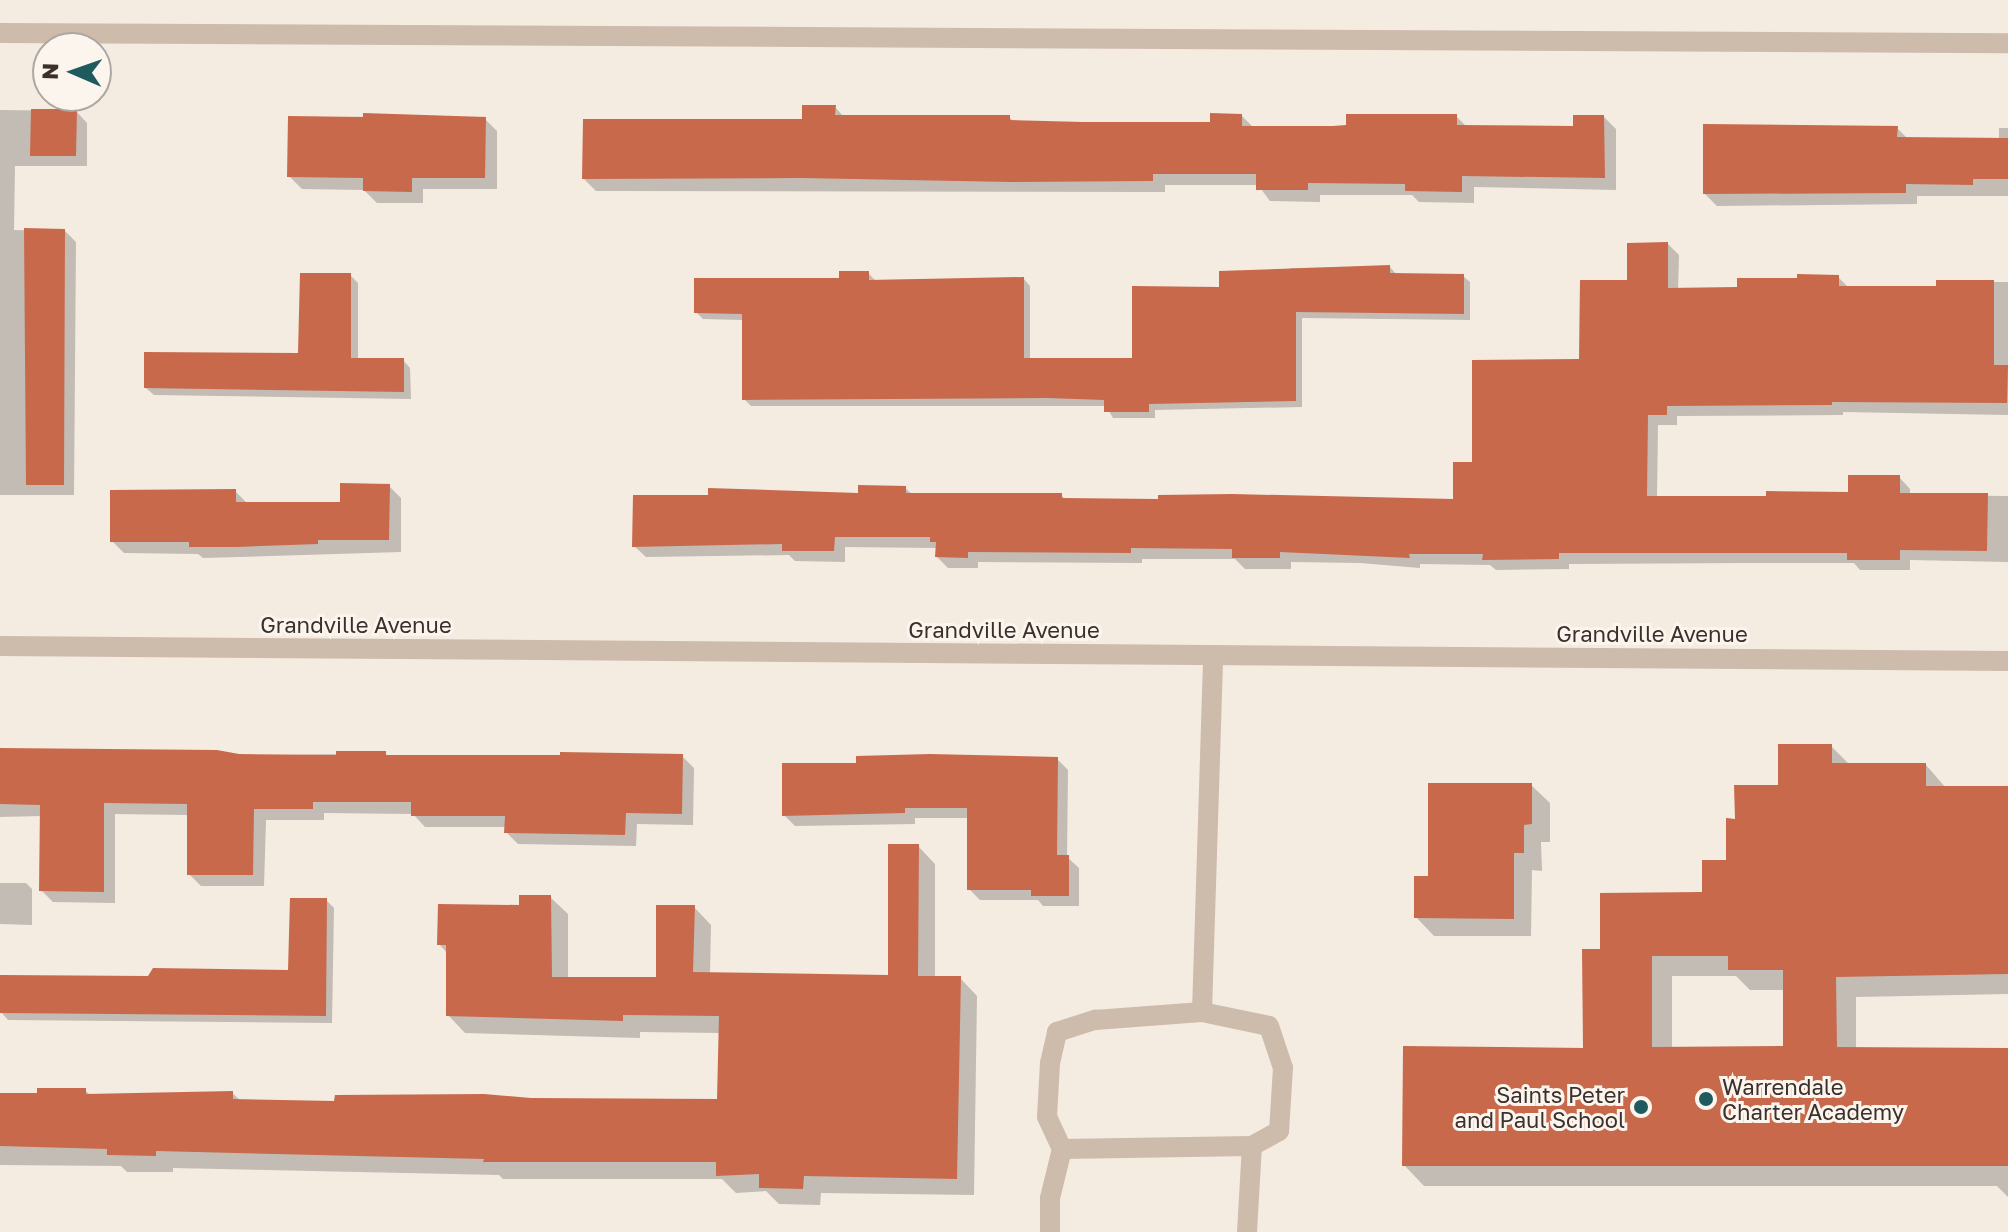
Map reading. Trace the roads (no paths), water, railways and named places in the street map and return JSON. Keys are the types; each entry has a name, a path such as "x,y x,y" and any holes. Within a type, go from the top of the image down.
{"street":[{"path":"0,33 2008,43"},
{"name":"Grandville Avenue","path":"0,646 2008,661"},
{"path":"1202,1012 1213,655"},
{"path":"1050,1232 1050,1198 1062,1149 1047,1117 1050,1063 1057,1032 1095,1020 1202,1012 1269,1026 1283,1068 1279,1131 1252,1146 1062,1149"},
{"path":"1247,1232 1252,1146"}],"place":[{"name":"Warrendale Charter Academy","path":"1706,1099"},
{"name":"Saints Peter and Paul School","path":"1641,1107"}]}
